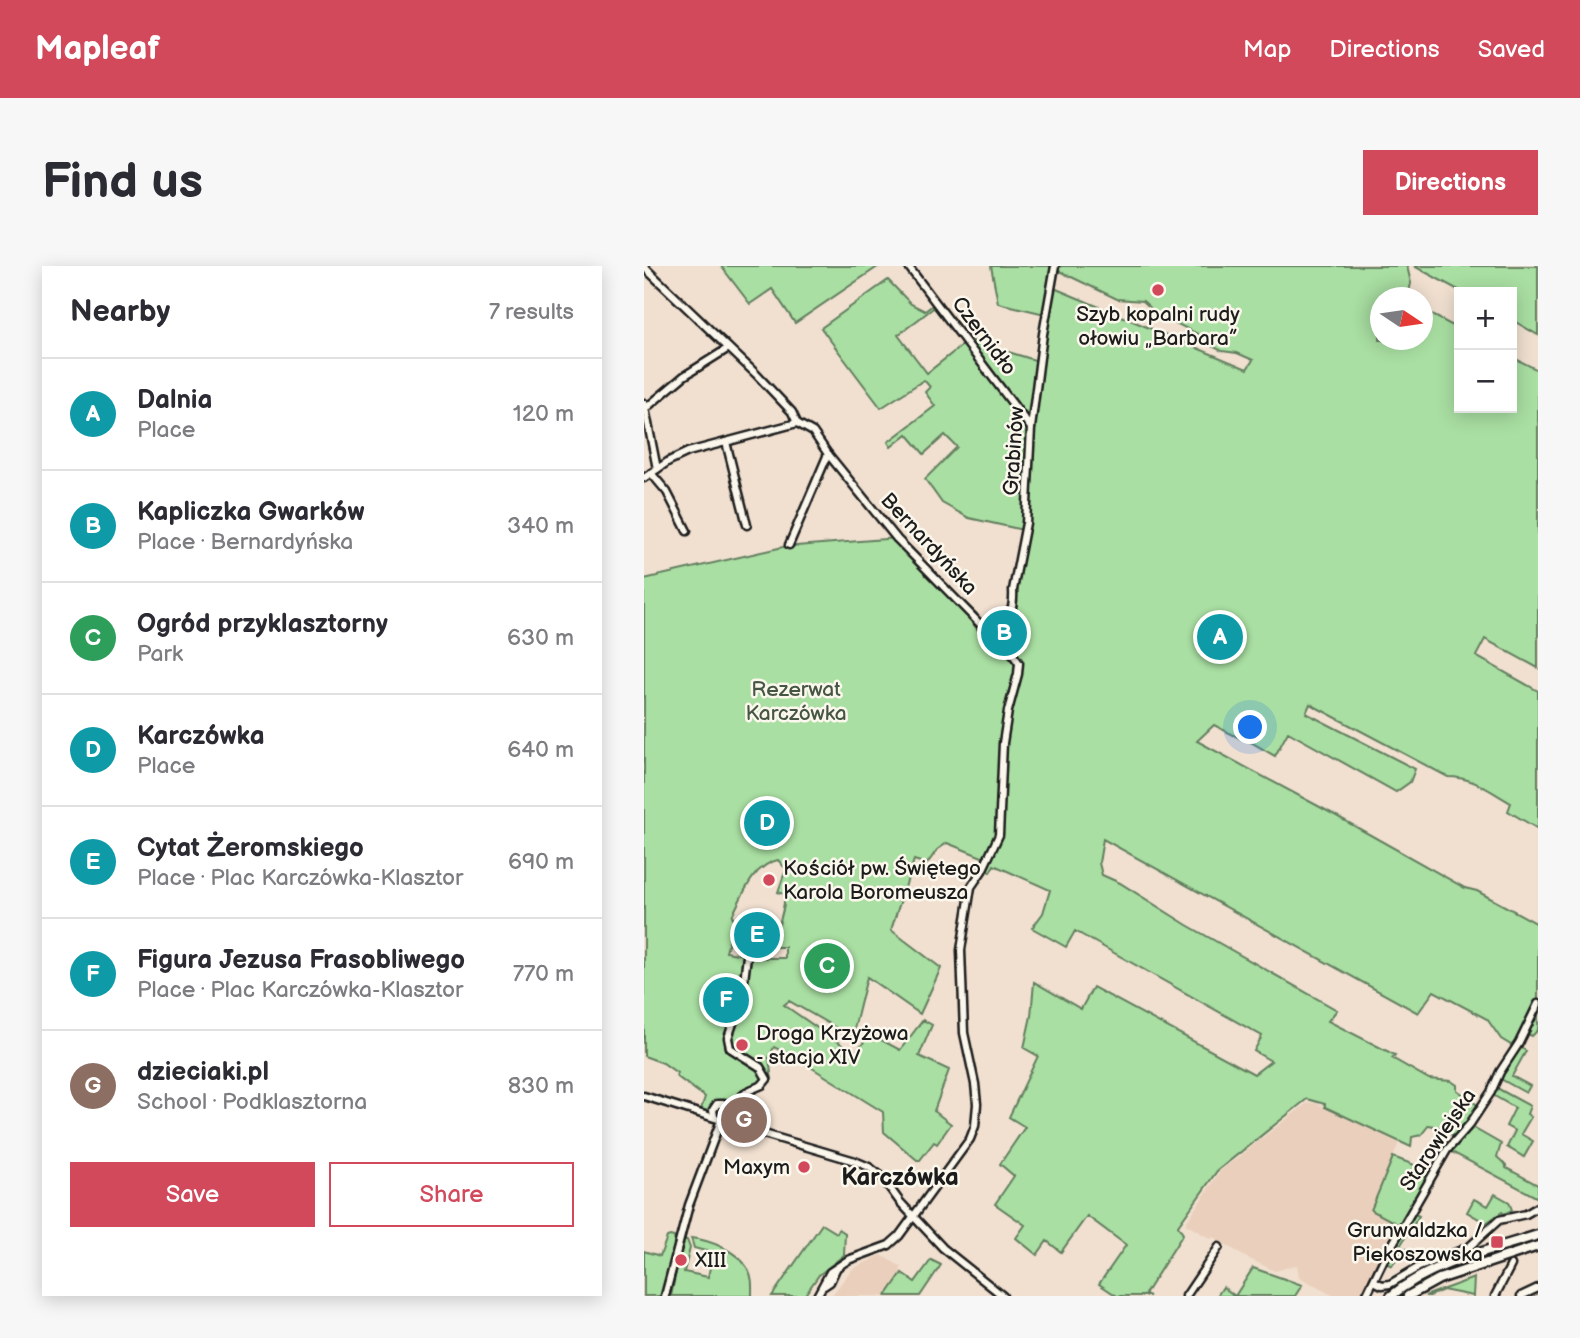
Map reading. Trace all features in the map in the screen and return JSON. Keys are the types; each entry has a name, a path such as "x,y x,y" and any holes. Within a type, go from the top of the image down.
{"main road":[{"path":"1391,1296 1438,1269 1538,1235"},
{"path":"1408,1296 1439,1279 1538,1246"}],"street":[{"name":"Czernidło","path":"908,266 1031,428"},
{"name":"Grabinów","path":"995,630 1008,617 1014,605 1013,590 1029,494 1031,428 1055,266"},
{"name":"Bernardyńska","path":"644,267 792,412 797,423 813,432 906,550 981,625 995,630 1019,663 1003,743 999,835 971,887 961,950 964,1033 975,1084 976,1118 970,1139 915,1217 891,1244 849,1260 830,1272 817,1296"},
{"path":"687,531 654,471 645,406 684,376 727,349"},
{"path":"644,478 688,452 797,423"},
{"path":"726,442 747,525"},
{"path":"789,545 823,460 828,454"},
{"path":"665,1296 689,1205 723,1120 729,1114 729,1108 767,1079 764,1071 730,1048 727,1038 742,997 747,956"},
{"name":"Starowiejska","path":"1366,1296 1447,1150 1470,1125 1491,1092 1538,1004"},
{"path":"644,1096 864,1164 881,1176 902,1204 953,1258 1003,1296"},
{"path":"714,1116 713,1110 717,1104 722,1103 729,1108"},
{"path":"1374,1280 1384,1285 1390,1284 1419,1267 1469,1247 1499,1220 1527,1214 1538,1206"},
{"path":"1186,1296 1219,1247"},
{"path":"1495,1296 1511,1265"},
{"path":"1521,1296 1538,1288"}],"shaded area":[{"path":"1307,1103 1316,1103 1399,1143 1371,1209 1401,1226 1361,1296 1334,1296 1299,1278 1297,1265 1275,1271 1185,1224 1220,1171"},
{"path":"881,1255 902,1267 902,1272 886,1296 831,1296 852,1269"}],"green space":[{"path":"721,266 879,266 795,323 772,289 750,304"},
{"path":"991,266 1053,266 1045,314 998,303"},
{"name":"Rezerwat Karczówka","path":"1057,266 1407,266 1410,287 1370,287 1370,350 1433,350 1433,315 1454,326 1454,413 1517,413 1517,360 1538,370 1538,668 1485,639 1476,656 1538,691 1538,829 1508,811 1511,803 1488,790 1465,779 1448,777 1310,704 1306,713 1415,769 1410,782 1396,792 1288,732 1275,756 1214,725 1197,741 1465,888 1477,891 1538,924 1538,1030 1532,1036 1528,1034 1519,1046 1526,1051 1512,1076 1530,1086 1526,1093 1499,1078 1514,1047 1501,1039 1487,1019 1434,991 1418,1013 1103,839 1099,863 1102,875 1337,1010 1328,1021 1395,1055 1392,1058 1429,1079 1451,1081 1457,1085 1457,1090 1480,1107 1468,1125 1501,1144 1497,1157 1506,1168 1538,1185 1538,1198 1446,1149 1455,1137 1438,1127 1429,1125 1421,1135 1412,1137 1411,1147 1325,1107 1325,1104 1307,1099 1217,1171 1178,1226 1183,1234 1145,1294 1150,1296 1117,1296 1099,1284 1126,1245 1087,1216 1061,1252 1047,1241 1037,1255 1016,1238 1025,1225 995,1204 1014,1176 1000,1164 1025,1127 1009,1117 1038,1056 1024,1048 1031,1016 1034,982 1081,1009 1093,987 1254,1074 1271,1061 1254,1051 1262,1036 1075,931 1066,947 1032,928 1043,913 1050,890 994,865 990,872 987,871 1002,833 1006,712 1000,823 987,859 947,843 937,850 927,864 914,860 891,930 941,968 920,1014 867,977 852,1037 789,1001 784,1005 848,1049 857,1051 870,1034 900,1050 923,1020 932,1025 919,1056 949,1070 934,1111 951,1124 937,1144 934,1142 920,1160 917,1160 884,1132 883,1112 774,1047 769,1058 772,1080 767,1085 766,1071 763,1073 763,1082 733,1101 720,1100 713,1103 708,1114 700,1112 705,1097 663,1063 644,1056 644,579 783,547 898,538 977,614 974,625 980,633 992,636 1018,632 1015,591 1028,525 1033,424 1054,288 1247,369 1253,360 1212,346 1204,337 1157,314 1143,301 1117,299 1057,270","holes":["778,860 786,869 778,892 784,894 784,899 773,947 785,947 785,958 760,958 726,952 735,921 732,916 750,882 762,868"]},
{"path":"1414,266 1538,266 1538,335 1517,323 1517,287 1454,288"},
{"path":"888,280 911,304 925,311 934,304 936,306 898,335 927,373 965,343 1029,428 1023,530 969,518 942,503 925,479 957,447 945,435 924,454 907,434 891,447 888,442 935,406 925,392 930,387 924,380 881,408 821,328"},
{"path":"967,341 1038,361 1029,421"},
{"path":"1495,1087 1530,1106 1527,1114 1531,1117 1521,1134 1533,1141 1524,1157 1507,1147 1515,1131 1506,1126 1515,1108 1491,1094"},
{"path":"1393,1157 1433,1172 1401,1226 1371,1210"},
{"path":"1495,1194 1509,1202 1512,1210 1504,1214 1502,1212 1486,1223 1467,1212 1474,1199 1488,1206"},
{"path":"1413,1213 1419,1216 1400,1246 1424,1258 1420,1262 1401,1252 1392,1266 1386,1263"},
{"path":"822,1224 837,1233 839,1229 845,1233 844,1255 819,1275 804,1296 772,1296"},
{"path":"667,1237 674,1237 675,1242 662,1296 644,1296 644,1251 660,1256"},
{"path":"691,1238 715,1244 738,1257 750,1272 752,1296 671,1296 683,1239 687,1240 690,1248 684,1272 708,1277 713,1253 694,1248"},
{"path":"931,1260 941,1265 920,1296 886,1296 902,1273 915,1282"},
{"path":"1253,1268 1302,1285 1295,1296 1235,1296"},
{"path":"1474,1278 1473,1296 1443,1290 1425,1296"},
{"path":"1223,1287 1235,1296 1217,1296"}],"place":[{"name":"Szyb kopalni rudy ołowiu „Barbara”","path":"1158,290"},
{"name":"Kapliczka Gwarków","path":"1004,633"},
{"name":"Dalnia","path":"1220,637"},
{"name":"Karczówka","path":"767,823"},
{"name":"Kościół pw. Świętego Karola Boromeusza","path":"769,880"},
{"name":"Cytat Żeromskiego","path":"757,935"},
{"name":"Ogród przyklasztorny","path":"827,966"},
{"name":"Figura Jezusa Frasobliwego","path":"726,1000"},
{"name":"Droga Krzyżowa - stacja XIV","path":"742,1045"},
{"name":"dzieciaki.pl","path":"744,1120"},
{"name":"Maxym","path":"804,1167"},
{"name":"Grunwaldzka / Piekoszowska","path":"1497,1242"},
{"name":"XIII","path":"681,1260"}],"district":[{"name":"Karczówka","path":"900,1177"}]}
